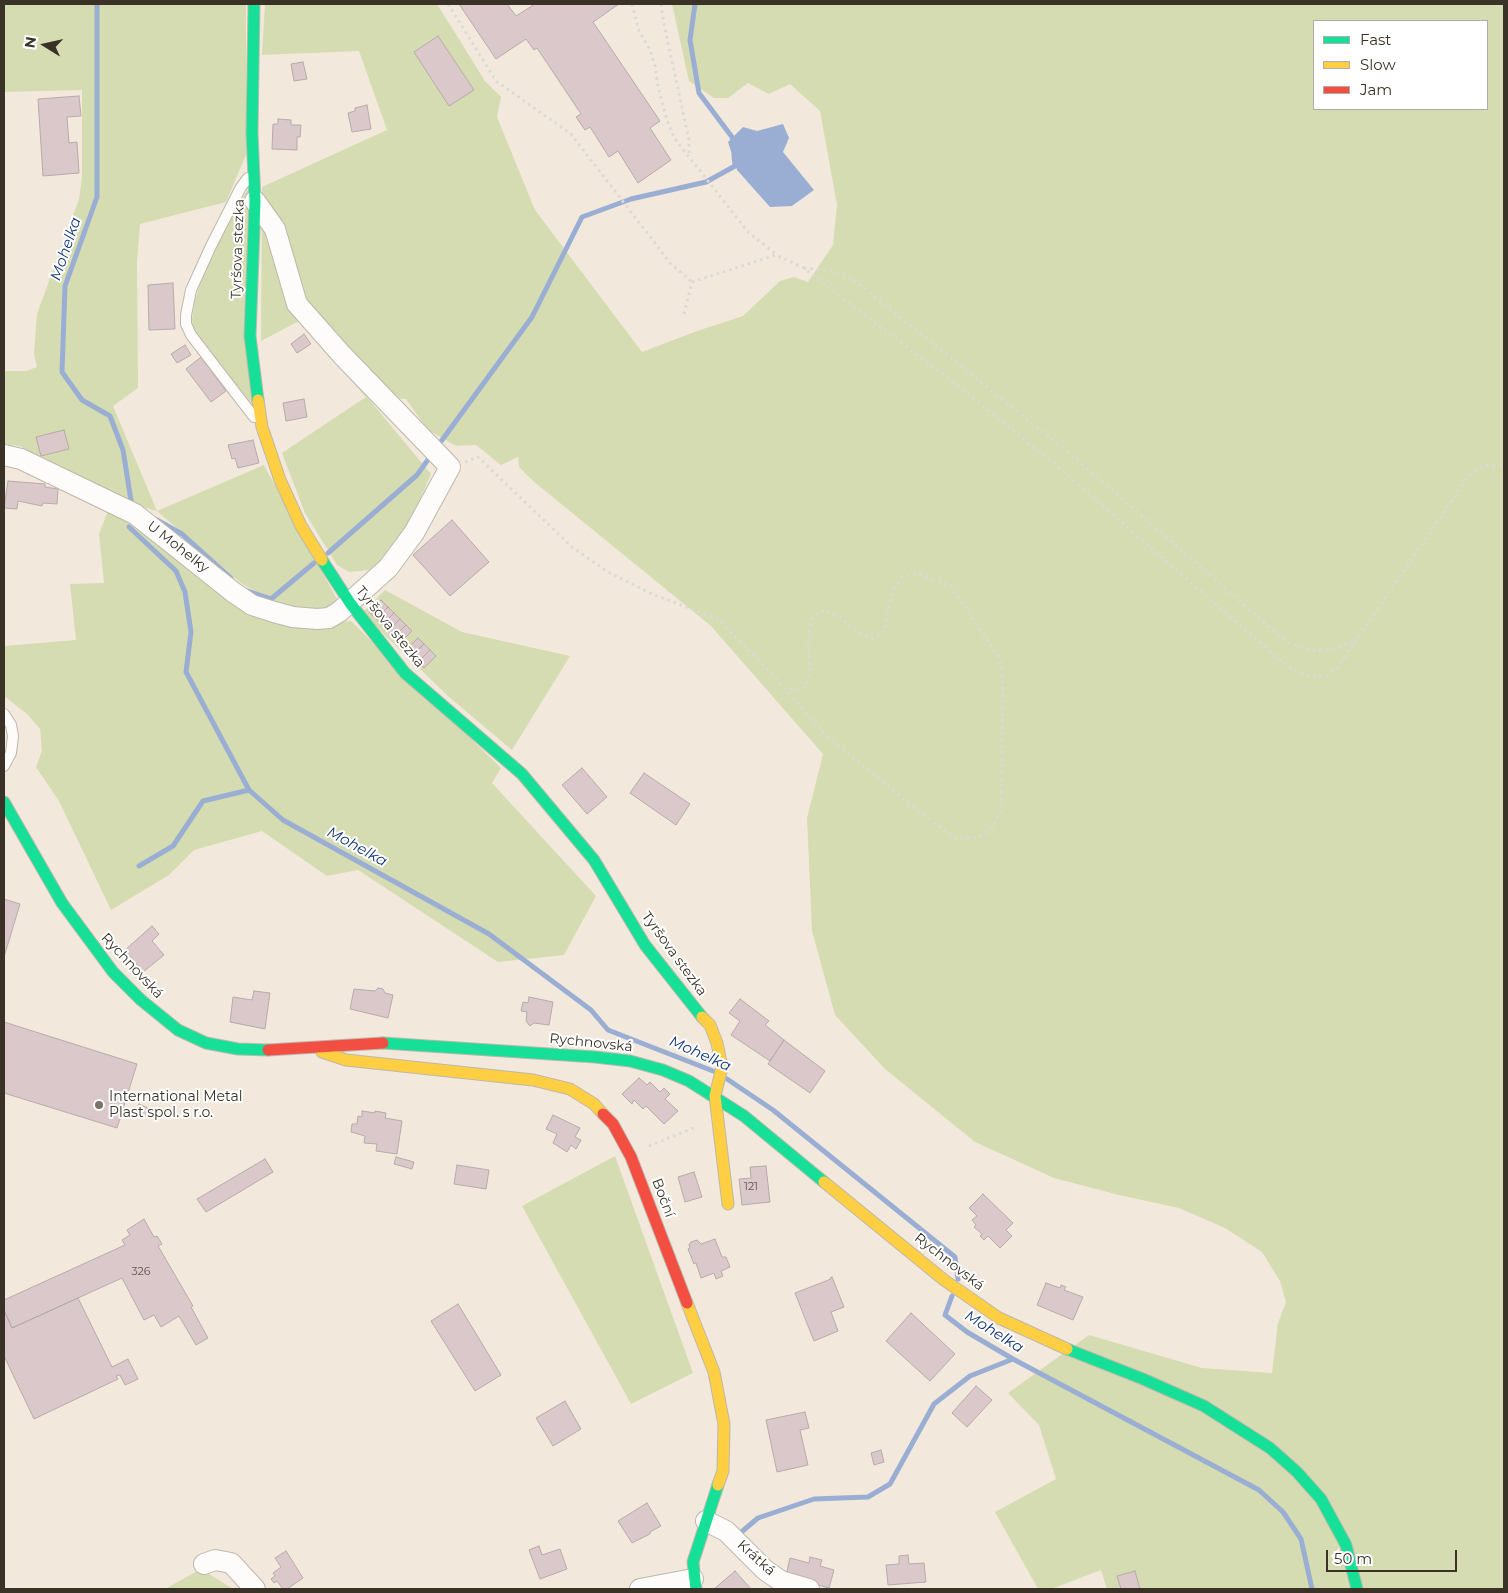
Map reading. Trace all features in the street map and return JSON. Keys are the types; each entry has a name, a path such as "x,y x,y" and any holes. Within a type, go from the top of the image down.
{"street":[{"name":"Tyršova stezka","path":"254,4 252,123 255,201 250,336 262,428 280,480 301,526 350,603 405,673 522,774 594,860 645,945 697,1012 710,1025 717,1043 722,1067 715,1096 728,1204"},
{"path":"255,201 275,229 297,304 342,355 450,467"},
{"name":"U Mohelky","path":"4,455 21,459 135,514 252,605 294,617 317,619 329,618 339,612 388,568 414,533 450,467"},
{"name":"Rychnovská","path":"4,802 62,903 85,936 120,979 141,1000 166,1022 190,1037 222,1047 266,1050 375,1042 613,1059 630,1061 663,1070 689,1081 744,1116 968,1298 1008,1322 1078,1354 1143,1379 1204,1406 1270,1448 1297,1472 1321,1499 1346,1545 1357,1589"},
{"name":"Boční","path":"315,1046 330,1056 346,1060 533,1080 570,1089 594,1104 613,1124 631,1157 714,1372 724,1424 723,1471 693,1562 694,1584"},
{"name":"Krátká","path":"706,1521 726,1531 765,1570 781,1581 809,1589"},
{"path":"204,1564 215,1560 231,1563 255,1589"},
{"path":"640,1589 694,1584"}],"lane":[{"path":"254,171 241,187 191,290 186,324 191,335 262,428"},
{"path":"4,714 13,736 11,753 4,766"}],"path":[{"path":"448,4 496,81 571,134 671,264 692,282"},
{"path":"632,4 639,31 650,50 655,66 658,87 674,138 749,233 776,255 804,268 949,378 1064,472 1288,667 1306,676 1317,677 1328,675 1337,668 1468,477 1483,466 1504,465"},
{"path":"661,4 689,140 689,156"},
{"path":"692,282 776,255"},
{"path":"804,268 839,273 860,285 1075,458 1286,642 1312,651 1335,649 1356,640"},
{"path":"684,314 692,282"},
{"path":"450,467 478,457 572,547 608,572 652,594 718,619 829,738 931,821 955,838 978,838 992,829 1001,810 1003,689 1000,659 951,586 919,574 902,577 895,588 889,606 885,631 873,638 860,634 841,618 826,610 814,614 808,644 810,670 806,687 786,690"},
{"path":"631,1157 653,1144 718,1120"}],"green space":[{"path":"4,4 246,4 246,155 226,202 140,224 137,262 138,388 113,406 157,511 119,501 20,446 4,444 4,371 26,371 37,367 34,354 37,314 79,199 82,178 82,90 4,92"},
{"path":"265,4 437,4 485,81 501,97 497,117 535,210 642,352 743,316 780,281 794,277 808,282 833,245 837,205 820,111 790,84 769,94 748,83 728,98 714,98 689,81 672,4 1504,4 1504,1589 1107,1589 1101,1570 1051,1589 1038,1589 995,1512 1056,1479 1039,1425 1008,1393 1089,1335 1202,1368 1272,1373 1278,1323 1286,1302 1280,1281 1262,1252 1225,1228 1179,1208 1054,1178 975,1142 885,1069 835,1015 812,931 807,818 823,754 711,626 533,481 519,467 518,457 501,465 476,445 456,446 428,430 406,399 367,397 431,474 406,532 383,559 369,570 349,572 337,565 305,513 282,453 366,397 299,321 261,341 262,187 387,130 359,51 262,55"},
{"path":"248,189 253,405 209,351 193,328 192,319 201,281 230,218"},
{"path":"264,465 339,603 319,612 287,607 242,584 157,511"},
{"path":"108,511 158,540 234,602 325,625 351,621 501,768 492,783 596,896 564,955 498,962 358,870 327,876 262,831 194,850 169,875 111,910 59,801 36,767 42,751 40,729 27,714 4,696 4,646 76,640 70,584 104,583 99,534"},
{"path":"385,590 462,632 570,656 512,750 448,696 362,613"},
{"path":"615,1156 693,1373 631,1404 522,1206"},
{"path":"201,1569 233,1589 165,1589"}],"water":[{"path":"783,124 789,138 783,152 814,190 792,206 770,207 737,170 728,142 743,127 757,131"}],"building":[{"path":"459,4 507,4 516,16 535,4 619,4 593,22 660,121 650,128 671,160 638,183 618,151 609,157 590,127 585,130 576,117 581,114 537,48 534,50 526,39 496,59"},
{"path":"438,36 474,90 449,106 414,52"},
{"path":"303,62 307,79 294,81 291,64"},
{"path":"79,96 81,116 67,117 69,143 77,142 79,173 43,176 38,99"},
{"path":"367,105 371,129 352,132 348,113 355,111 355,108"},
{"path":"278,119 291,120 291,125 301,125 300,137 297,137 297,150 272,149 273,124 278,124"},
{"path":"173,283 175,329 149,330 148,285"},
{"path":"304,334 311,344 297,353 291,344"},
{"path":"185,345 191,355 177,363 171,354"},
{"path":"201,357 226,391 211,402 186,369"},
{"path":"304,399 307,417 286,421 283,403"},
{"path":"64,430 69,449 41,456 36,437"},
{"path":"253,440 259,463 238,468 235,458 232,459 228,445"},
{"path":"8,481 45,484 45,487 58,489 57,504 43,503 42,506 18,501 17,509 4,508"},
{"path":"452,520 489,562 450,596 413,555"},
{"path":"381,600 388,607 376,619 369,612"},
{"path":"388,607 394,613 382,625 376,619"},
{"path":"394,613 400,619 388,631 382,625"},
{"path":"400,619 406,625 394,637 388,631"},
{"path":"406,625 412,631 400,643 394,637"},
{"path":"418,638 424,644 412,655 406,649"},
{"path":"424,644 430,650 418,662 412,655"},
{"path":"430,650 436,656 424,668 418,662"},
{"path":"582,768 607,797 587,814 562,785"},
{"path":"644,773 690,804 676,825 630,793"},
{"path":"4,899 20,904 4,957"},
{"path":"152,926 159,934 152,941 164,955 143,972 125,950"},
{"path":"378,988 383,989 385,993 393,995 388,1018 350,1009 354,989 375,991"},
{"path":"254,991 270,993 265,1029 230,1022 233,997 252,1000"},
{"path":"529,997 553,1002 549,1025 534,1023 530,1026 526,1021 527,1012 521,1011 523,1002 528,1003"},
{"path":"740,999 769,1021 765,1025 784,1040 770,1061 731,1035 740,1021 729,1013"},
{"path":"4,1022 137,1064 117,1128 4,1093"},
{"path":"784,1040 825,1071 810,1093 768,1064"},
{"path":"639,1078 647,1085 650,1082 660,1092 664,1088 670,1094 665,1099 678,1111 664,1124 646,1106 643,1109 634,1100 632,1104 622,1094"},
{"path":"139,1104 152,1110 149,1117 136,1112"},
{"path":"362,1111 386,1113 385,1118 402,1121 397,1154 376,1151 377,1144 364,1143 365,1136 351,1132 352,1124 357,1124 358,1116 362,1117"},
{"path":"553,1115 580,1128 575,1137 581,1140 576,1149 571,1145 567,1152 553,1143 557,1134 546,1129"},
{"path":"396,1157 414,1162 412,1169 394,1164"},
{"path":"265,1159 273,1172 206,1212 197,1199"},
{"path":"457,1165 489,1170 486,1189 454,1184"},
{"path":"766,1166 770,1202 742,1205 739,1179 751,1178 750,1167"},
{"path":"694,1172 702,1197 685,1202 678,1177"},
{"path":"983,1194 1013,1223 1006,1230 1012,1236 1000,1248 988,1236 984,1240 980,1236 982,1234 974,1227 976,1225 972,1220 977,1216 969,1208"},
{"path":"144,1219 154,1237 157,1236 162,1244 158,1246 193,1306 191,1307 208,1338 196,1345 179,1316 161,1327 154,1315 144,1320 122,1278 12,1328 4,1310 4,1300 125,1245 122,1240 130,1235 127,1230"},
{"path":"715,1239 722,1257 726,1257 730,1267 721,1271 723,1276 716,1279 714,1273 701,1278 696,1263 694,1264 688,1249 690,1248 689,1245 697,1240 701,1244"},
{"path":"832,1277 844,1307 831,1312 838,1331 814,1341 795,1293"},
{"path":"1046,1283 1060,1288 1061,1285 1066,1287 1064,1290 1083,1297 1073,1320 1037,1305"},
{"path":"78,1298 112,1367 128,1359 138,1379 125,1385 120,1375 116,1376 118,1379 34,1419 4,1356 4,1310 12,1328"},
{"path":"458,1304 501,1375 475,1391 431,1321"},
{"path":"911,1313 955,1354 930,1381 886,1341"},
{"path":"976,1386 992,1400 967,1427 952,1413"},
{"path":"565,1401 581,1429 553,1446 536,1418"},
{"path":"805,1412 809,1428 800,1430 808,1465 777,1472 766,1420"},
{"path":"881,1450 884,1462 874,1465 871,1453"},
{"path":"647,1503 661,1526 632,1543 618,1521"},
{"path":"539,1546 542,1555 560,1549 567,1569 540,1579 529,1550"},
{"path":"286,1551 303,1578 287,1589 283,1589 277,1581 274,1583 271,1579 275,1576 273,1573 281,1567 275,1558"},
{"path":"908,1555 909,1564 924,1563 926,1582 888,1585 886,1565 899,1564 899,1556"},
{"path":"810,1557 822,1560 820,1566 834,1570 829,1588 786,1576 790,1558 809,1563"},
{"path":"735,1571 751,1589 714,1589"},
{"path":"1135,1571 1140,1589 1121,1589 1117,1576"}],"waterway":[{"name":"Mohelka","path":"97,4 97,197 65,286 62,372 82,400 110,416 123,450 132,507"},
{"path":"695,4 690,40 699,93 732,137 733,144"},
{"path":"437,447 532,317 582,217 631,199 706,182 735,166 734,155"},
{"path":"328,553 417,475 432,454"},
{"path":"157,520 182,534 231,578"},
{"name":"Mohelka","path":"129,527 176,571 185,592 191,632 186,672 249,790 283,820 489,934 591,1010 608,1030 713,1071"},
{"path":"245,590 271,599 314,563"},
{"path":"139,866 173,846 203,801 249,790"},
{"name":"Mohelka","path":"727,1079 773,1110 955,1257 958,1279"},
{"name":"Mohelka","path":"952,1296 945,1315 967,1332 1013,1359 1259,1490 1283,1512 1301,1539 1312,1589"},
{"path":"739,1534 758,1518 814,1499 868,1497 890,1484 934,1404 970,1376 1013,1359"}],"traffic: fast":[{"path":"254,4 252,133 255,201 250,336 258,400"},
{"path":"322,560 350,603 405,673 522,774 594,860 645,945 702,1017"},
{"path":"4,802 62,903 113,972 141,1000 178,1030 206,1043 238,1049 268,1050"},
{"path":"383,1043 595,1057 630,1061 663,1070 689,1081 744,1116 824,1182"},
{"path":"1067,1349 1204,1406 1270,1448 1297,1472 1321,1499 1346,1545 1357,1589"},
{"path":"696,1589 693,1562 718,1485"}],"traffic: slow":[{"path":"258,400 262,427 280,480 301,526 322,560"},
{"path":"702,1017 710,1025 717,1043 722,1067 715,1096 728,1204"},
{"path":"322,1052 346,1060 533,1080 570,1089 594,1104 603,1114"},
{"path":"824,1182 944,1280 999,1318 1067,1349"},
{"path":"687,1303 714,1372 724,1424 723,1471 718,1485"}],"traffic: jam":[{"path":"268,1050 383,1043"},
{"path":"603,1114 613,1124 631,1157 687,1303"}],"place":[{"name":"International Metal Plast spol. s r.o.","path":"99,1105"}]}
